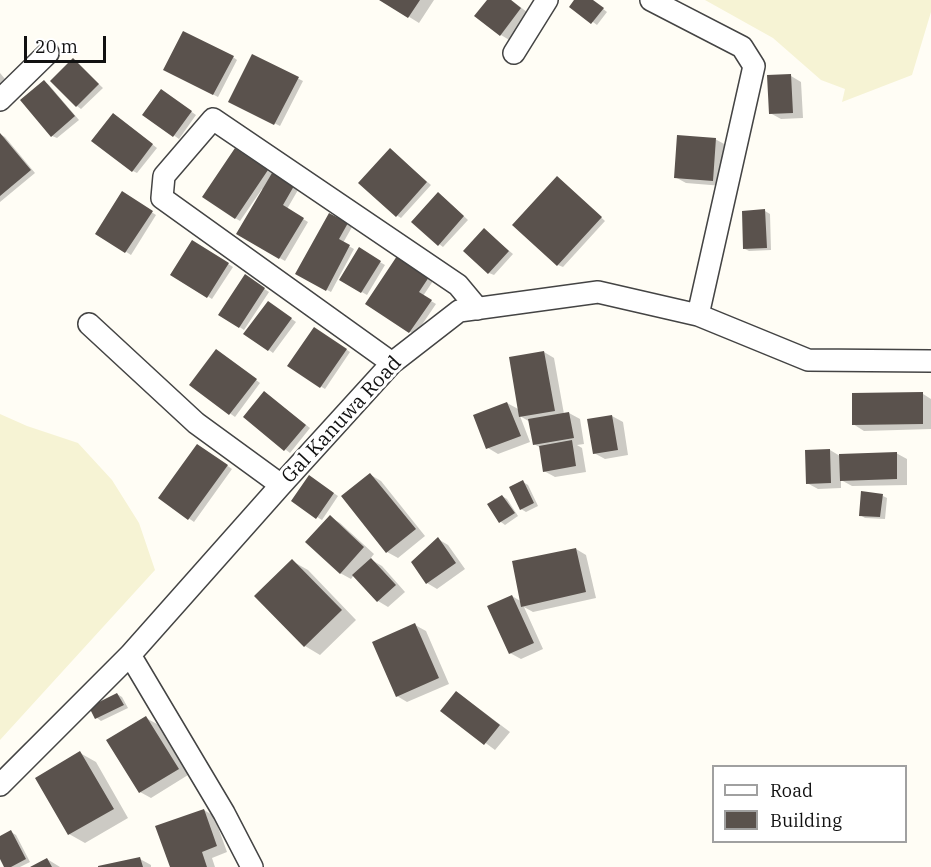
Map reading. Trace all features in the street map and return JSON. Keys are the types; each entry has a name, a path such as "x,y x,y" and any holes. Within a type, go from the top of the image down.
{"street":[{"path":"514,53 547,0"},
{"path":"651,0 742,47 754,66 698,315"},
{"path":"0,100 48,53"},
{"path":"392,363 162,198 165,176 213,119 458,285 478,309"},
{"name":"Gal Kanuwa Road","path":"0,785 130,656 392,363 459,311 598,292 698,315 808,360 931,361"},
{"path":"89,324 196,423 281,485"},
{"path":"130,656 224,813 252,867"}],"shaded area":[{"path":"705,0 931,0 931,12 912,75 842,102 845,89 821,80 773,38"},
{"path":"0,414 27,426 78,443 112,480 139,523 155,570 0,740"}],"building":[{"path":"379,0 420,0 408,18"},
{"path":"487,0 511,0 521,8 500,36 474,16"},
{"path":"574,0 593,0 604,8 591,24 569,7"},
{"path":"183,31 234,56 213,95 163,70"},
{"path":"252,54 299,77 274,125 228,102"},
{"path":"73,58 99,84 76,107 50,81"},
{"path":"791,74 793,113 769,114 767,75"},
{"path":"44,80 75,116 51,137 20,100"},
{"path":"161,89 192,111 173,137 142,115"},
{"path":"113,113 153,144 132,172 91,141"},
{"path":"0,133 31,170 0,196"},
{"path":"677,135 716,138 713,181 674,178"},
{"path":"235,148 268,170 235,219 202,197"},
{"path":"390,148 427,182 396,217 358,183"},
{"path":"272,173 294,186 283,205 304,218 279,259 236,234"},
{"path":"557,176 602,217 557,266 512,225"},
{"path":"122,191 153,211 125,253 95,234"},
{"path":"438,192 464,216 438,246 411,222"},
{"path":"765,209 767,248 743,249 742,211"},
{"path":"329,213 348,223 339,239 350,245 326,291 295,274"},
{"path":"484,228 509,251 488,274 463,251"},
{"path":"192,240 229,263 207,298 170,275"},
{"path":"359,247 381,261 361,293 339,280"},
{"path":"397,256 429,277 419,292 432,300 409,333 365,304"},
{"path":"245,274 265,288 239,328 218,315"},
{"path":"268,301 292,318 268,351 243,334"},
{"path":"314,327 347,349 320,388 287,366"},
{"path":"216,349 257,379 229,415 189,385"},
{"path":"544,351 555,411 519,417 509,357"},
{"path":"264,391 306,425 284,451 243,417"},
{"path":"923,392 923,424 852,425 852,393"},
{"path":"507,402 521,436 486,449 473,415"},
{"path":"569,412 574,438 533,445 528,419"},
{"path":"612,415 618,450 593,454 587,419"},
{"path":"572,440 576,466 543,472 539,446"},
{"path":"197,444 228,465 188,520 158,498"},
{"path":"830,449 831,483 806,484 805,450"},
{"path":"897,452 897,479 840,481 839,454"},
{"path":"370,473 416,529 386,553 341,496"},
{"path":"309,475 334,493 316,519 291,501"},
{"path":"523,480 534,503 520,510 509,487"},
{"path":"861,491 883,494 880,517 859,516"},
{"path":"502,495 515,513 499,523 487,504"},
{"path":"330,515 364,547 340,574 305,542"},
{"path":"438,537 456,563 426,584 411,562"},
{"path":"576,548 586,592 521,607 512,561"},
{"path":"371,558 396,585 377,602 352,575"},
{"path":"292,559 342,610 304,647 254,596"},
{"path":"512,595 534,643 509,654 487,606"},
{"path":"415,623 439,678 396,697 372,642"},
{"path":"456,691 500,725 484,745 440,711"},
{"path":"117,693 124,705 95,719 89,707"},
{"path":"146,716 179,769 139,793 106,740"},
{"path":"80,751 114,809 68,835 35,778"},
{"path":"204,809 217,846 202,852 207,867 170,867 155,826"},
{"path":"11,830 26,859 11,867 4,867 0,859 0,836"},
{"path":"140,857 143,867 98,867 98,866"},
{"path":"47,858 52,867 30,867"}]}
